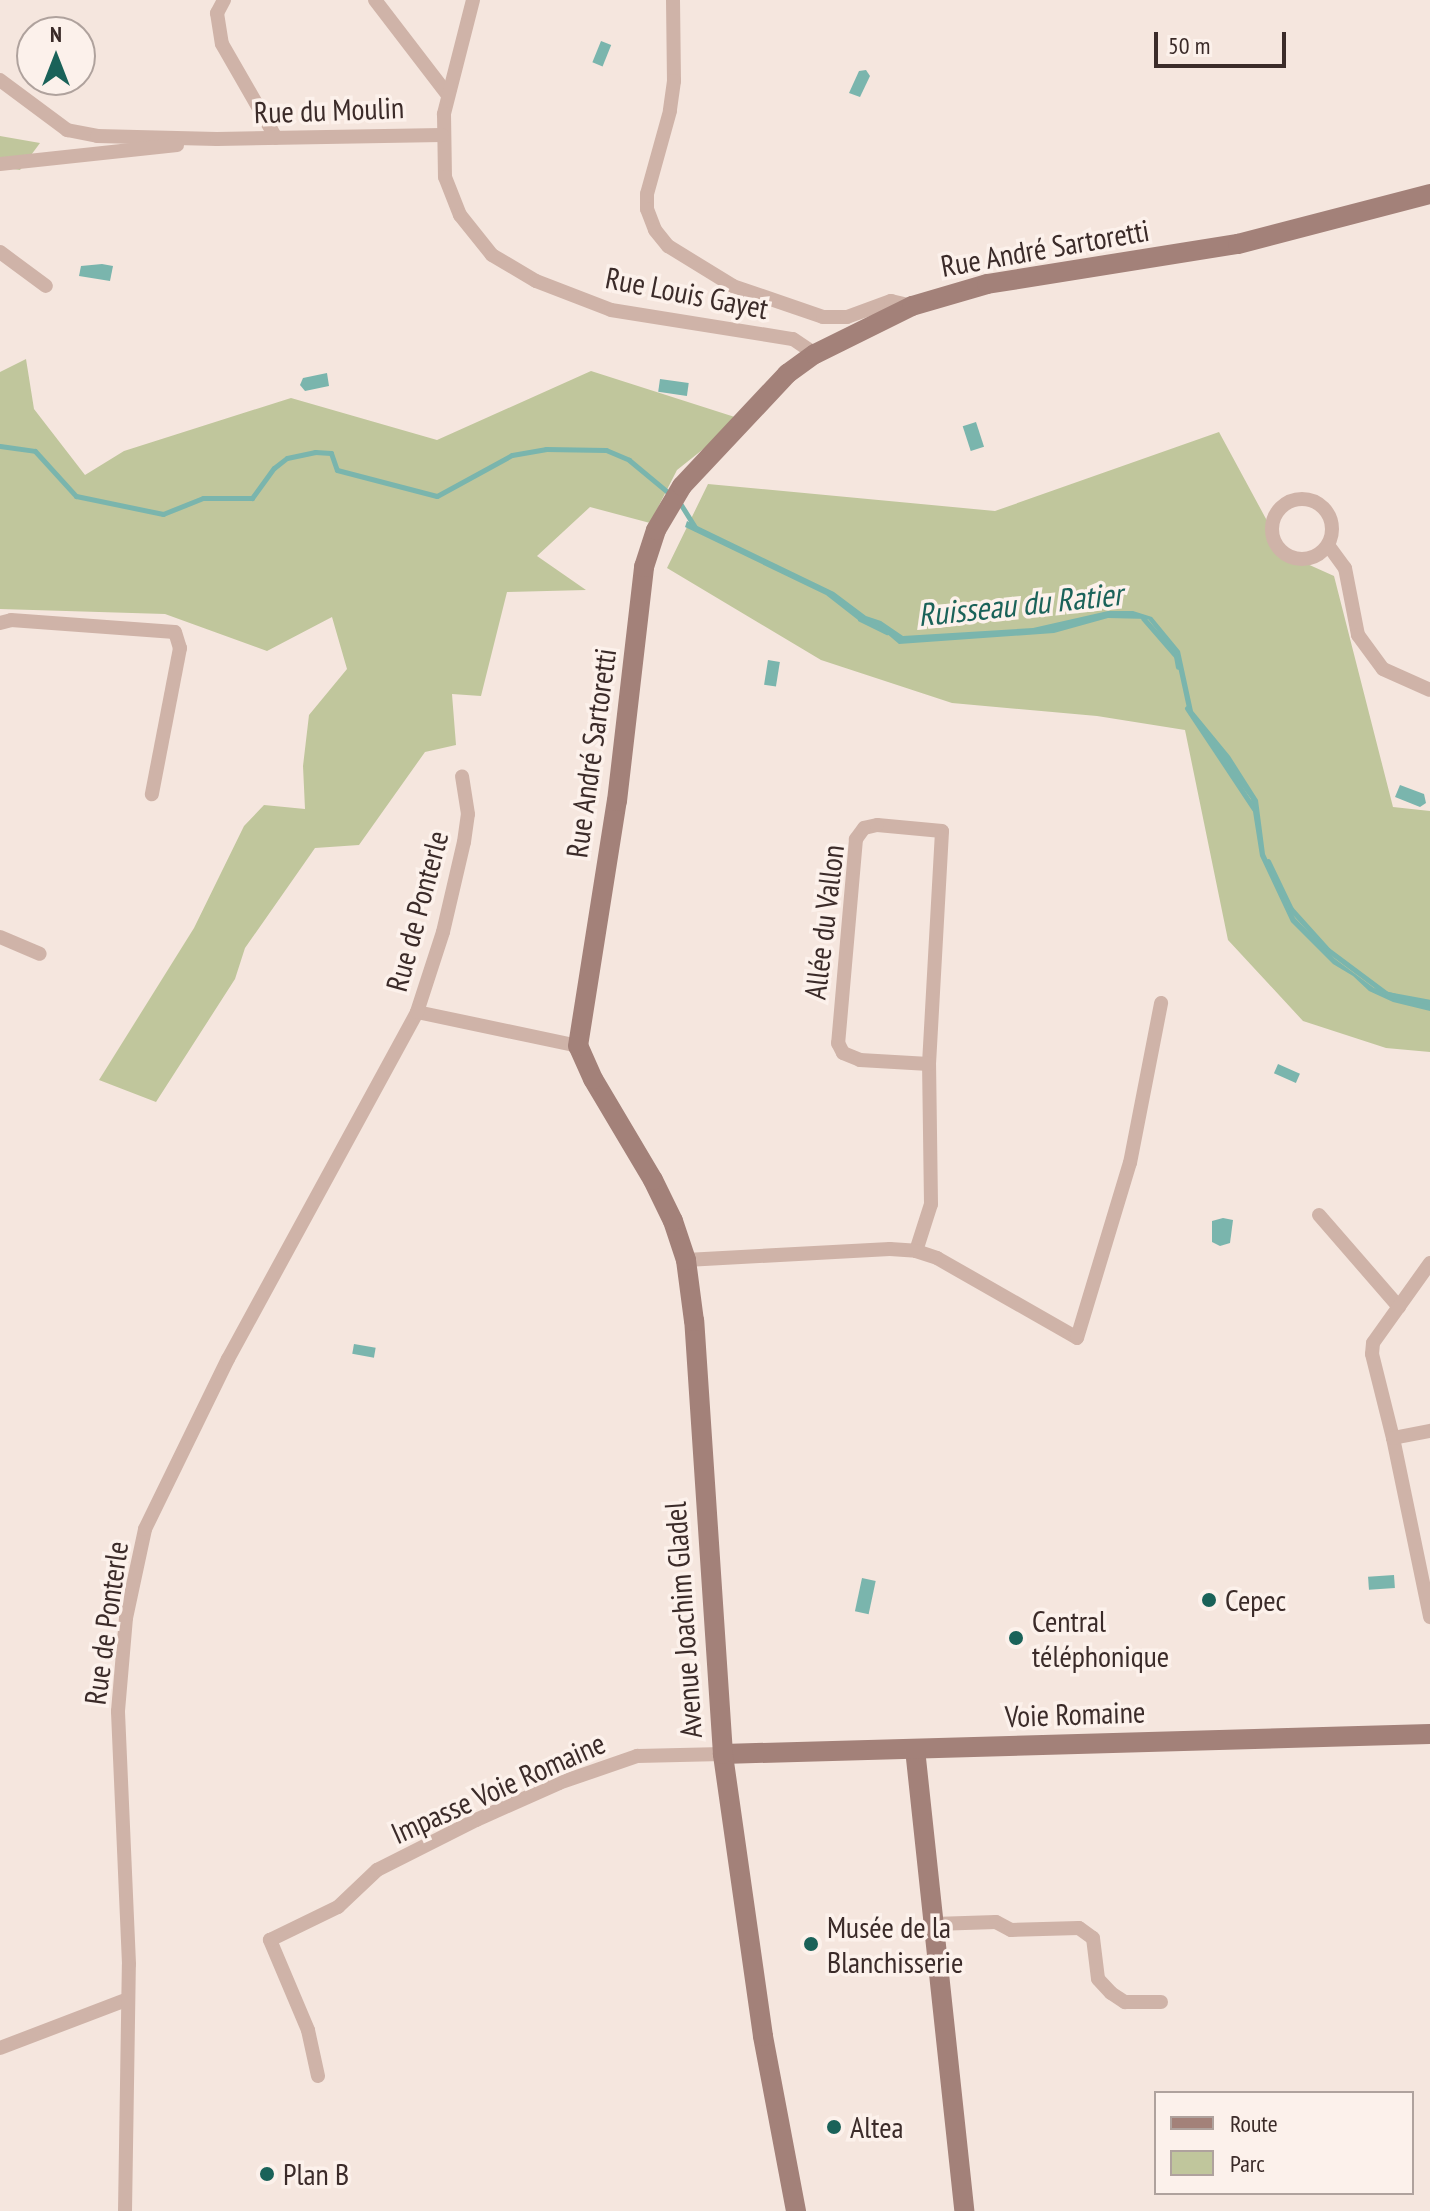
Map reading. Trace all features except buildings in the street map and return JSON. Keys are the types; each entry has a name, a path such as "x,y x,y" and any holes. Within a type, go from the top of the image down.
{"street":[{"path":"224,0 217,13 222,44 276,138"},
{"path":"375,0 448,95"},
{"name":"Rue Louis Gayet","path":"473,0 448,95 442,135 445,177 460,215 492,255 513,270 611,310 793,339 815,354"},
{"path":"673,0 674,81 647,194 647,209 655,230 668,246 733,286 823,317 847,317 891,301 912,306"},
{"name":"Rue du Moulin","path":"0,80 67,130 97,136 217,139 442,135"},
{"name":"Rue du Moulin","path":"0,164 97,156 217,139"},
{"name":"Rue André Sartoretti","path":"578,1046 617,801 644,567 656,530 676,494 787,374 815,354 912,306 987,284 1238,244 1430,194"},
{"path":"0,252 14,259 46,286"},
{"path":"1296,499 1316,502 1324,507 1333,526 1328,545 1313,557 1304,559 1285,554 1273,538 1274,518 1279,509 1296,499"},
{"path":"1328,545 1345,568 1358,635 1383,669 1430,690"},
{"path":"0,623 27,621 175,632 180,648 152,794"},
{"name":"Rue de Ponterle","path":"125,2211 128,1999 118,1711 126,1618 145,1529 228,1359 417,1012 443,932 464,842 468,814 462,776"},
{"name":"Allée du Vallon","path":"916,1251 931,1204 929,1064 942,831 877,825 864,828 856,839 838,1043 843,1053 860,1060 929,1064"},
{"path":"0,937 40,954"},
{"path":"686,1260 890,1249 916,1251 937,1258 1077,1338 1130,1163 1161,1003"},
{"name":"Rue de Ponterle","path":"417,1012 578,1046"},
{"name":"Avenue Joachim Gladel","path":"578,1046 673,1221 686,1260 694,1321 723,1754 761,2025 796,2211"},
{"path":"1319,1215 1399,1307"},
{"path":"1430,1263 1373,1343 1372,1354 1393,1438 1430,1617"},
{"path":"1393,1438 1430,1431"},
{"name":"Voie Romaine","path":"723,1754 1430,1734"},
{"path":"915,1749 964,2211"},
{"name":"Impasse Voie Romaine","path":"318,2076 308,2030 270,1940 338,1907 377,1870 559,1783 637,1756 723,1754"},
{"path":"934,1924 996,1922 1011,1930 1079,1928 1093,1938 1098,1979 1111,1993 1125,2002 1161,2002"},
{"path":"0,2048 128,1999"}],"green space":[{"path":"0,136 40,143 20,170 0,167"},
{"path":"26,359 34,409 85,475 124,451 291,398 437,440 591,371 741,419 677,470 650,523 590,507 537,556 586,590 507,592 481,696 452,694 456,745 425,752 359,845 315,848 245,948 235,979 156,1102 99,1080 194,928 244,826 264,805 305,809 303,766 309,715 347,669 332,617 267,651 165,614 0,609 0,372"},
{"path":"1219,432 1285,554 1334,576 1393,807 1430,811 1430,1052 1386,1048 1303,1021 1228,940 1185,730 1097,716 952,703 821,660 667,568 708,484 995,511"}],"water":[{"path":"601,41 611,45 603,66 592,62"},
{"path":"866,70 870,76 860,97 849,93 859,71"},
{"path":"81,266 113,266 110,281 79,276"},
{"path":"327,373 329,386 305,391 300,385 303,378"},
{"path":"660,379 689,383 687,396 658,392"},
{"path":"976,422 984,447 971,451 963,426"},
{"path":"687,521 834,592 866,616 881,621 903,636 1033,628 1108,611 1133,611 1152,617 1180,651 1193,711 1230,756 1258,800 1265,854 1295,918 1335,959 1374,988 1430,1003 1430,1011 1393,1002 1369,991 1353,976 1333,964 1291,922 1260,856 1251,799 1188,713 1175,653 1148,619 1108,618 1054,633 899,644 879,627 858,620 826,595 685,527"},
{"path":"768,660 780,662 776,687 764,685"},
{"path":"1400,785 1424,794 1426,803 1420,807 1395,797"},
{"path":"1278,1064 1300,1074 1296,1083 1274,1073"},
{"path":"1223,1218 1233,1220 1230,1243 1220,1246 1212,1242 1212,1221"},
{"path":"354,1344 376,1348 374,1358 352,1354"},
{"path":"1394,1575 1395,1588 1369,1590 1368,1577"},
{"path":"862,1578 876,1581 869,1614 855,1611"}],"waterway":[{"name":"Ruisseau du Ratier","path":"0,446 35,451 76,496 163,514 203,498 252,498 274,468 287,458 315,452 331,453 337,470 437,496 512,455 546,449 606,450 629,460 670,494"},
{"name":"Ruisseau du Ratier","path":"678,500 696,529"},
{"name":"Ruisseau du Ratier","path":"1143,618 1176,656 1178,667"},
{"name":"Ruisseau du Ratier","path":"860,619 887,632"},
{"name":"Ruisseau du Ratier","path":"1187,708 1254,809"},
{"name":"Ruisseau du Ratier","path":"1268,861 1291,909 1328,950 1387,994 1430,1002"}],"place":[{"name":"Cepec","path":"1209,1600"},
{"name":"Central téléphonique","path":"1016,1638"},
{"name":"Musée de la Blanchisserie","path":"811,1944"},
{"name":"Altea","path":"834,2127"},
{"name":"Plan B","path":"267,2174"}]}
